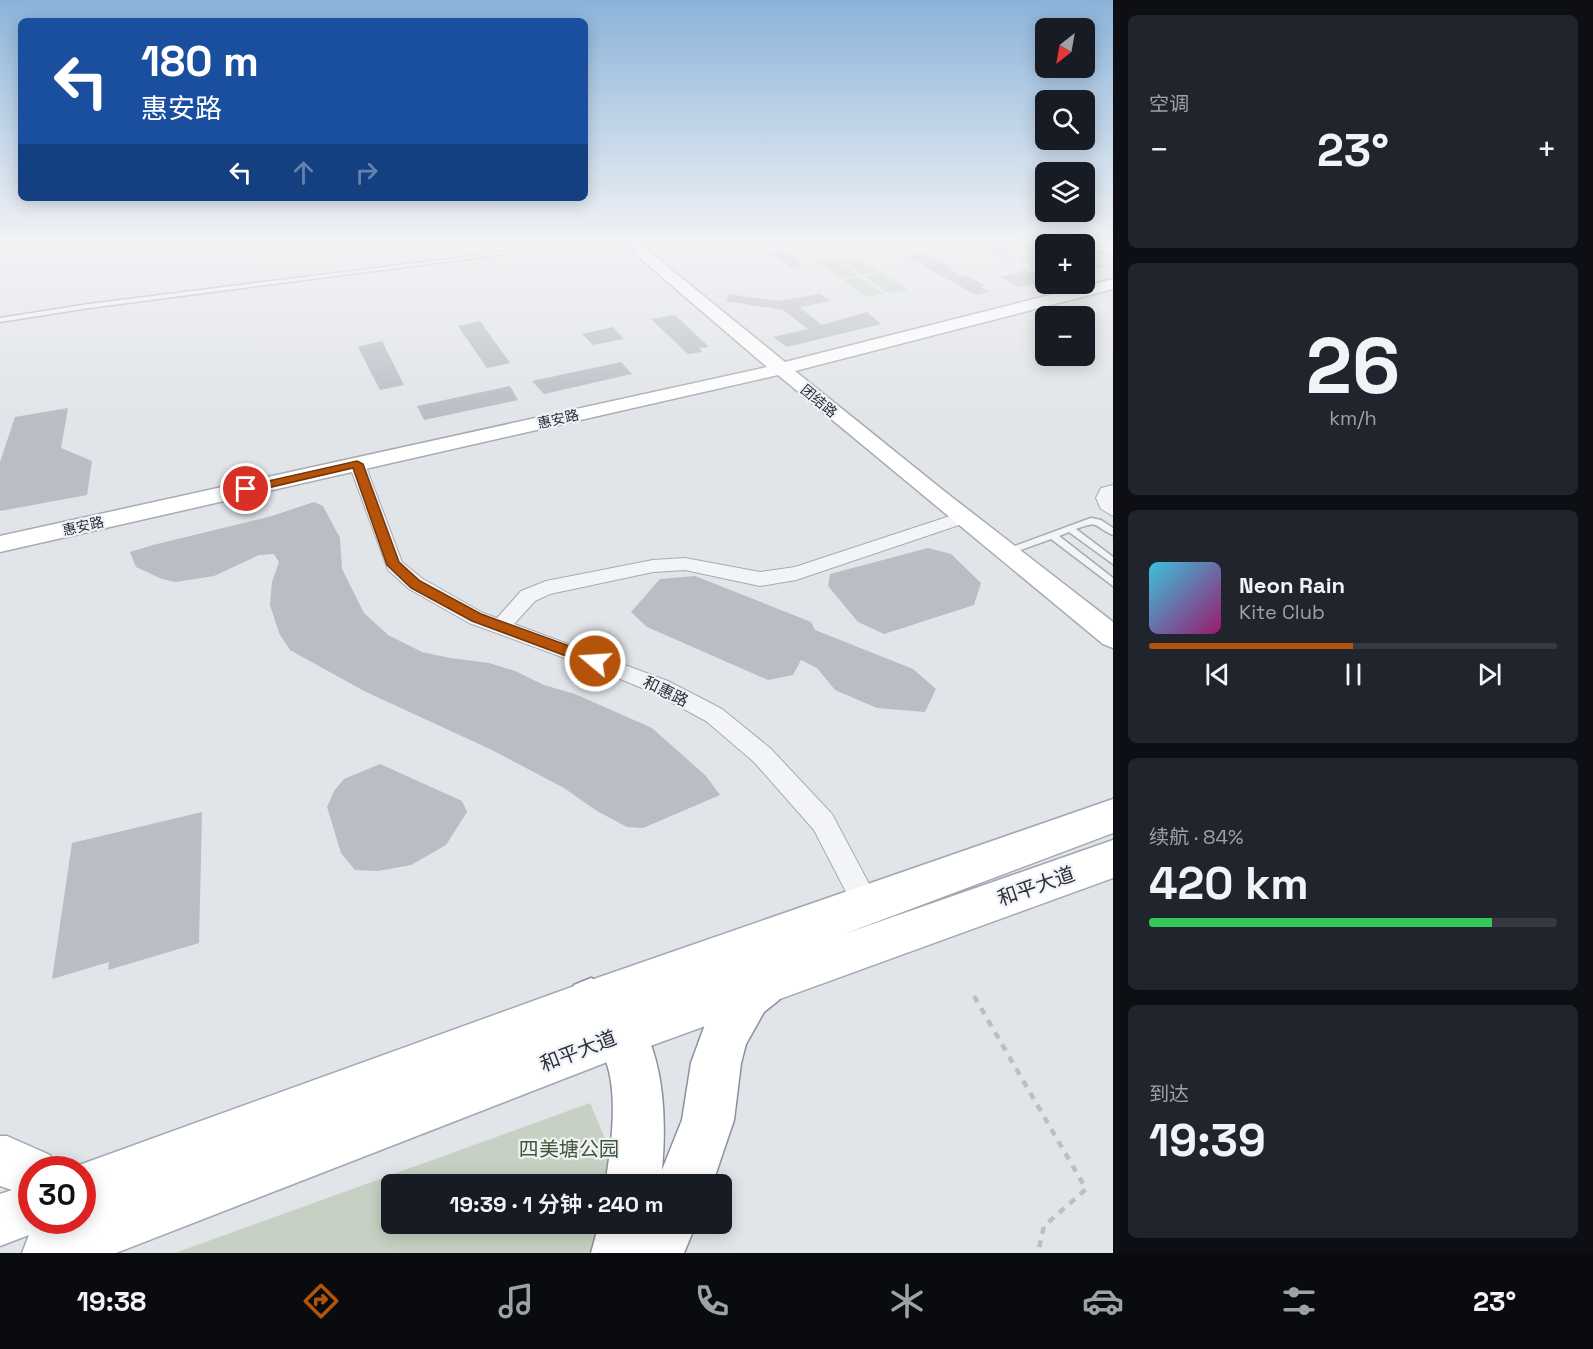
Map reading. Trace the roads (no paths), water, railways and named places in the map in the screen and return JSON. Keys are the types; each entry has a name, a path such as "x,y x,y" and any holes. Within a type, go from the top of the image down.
{"highway":[{"path":"688,1174 708,1120 716,1063 724,1036 747,995 762,983"},
{"path":"605,1018 635,1071 637,1108 634,1174"},
{"path":"620,1253 625,1234"},
{"path":"655,1253 664,1234"}],"main road":[{"name":"和平大道","path":"48,1253 867,906 1113,816"},
{"name":"和平大道","path":"96,1184 605,1018 762,983 1113,859"},
{"path":"0,1161 7,1161 18,1166"},
{"path":"0,1220 18,1213"}],"street":[{"name":"团结路","path":"699,300 1006,554 1113,637"},
{"name":"惠安路","path":"0,544 781,369 1049,300"},
{"name":"和惠路","path":"357,464 394,565 416,584 476,618 615,668 661,687 714,715 762,754 823,822 867,906"},
{"path":"1113,489 1107,492 1104,498 1113,510"},
{"path":"500,627 528,596 546,588 653,566 685,564 760,579 807,570 962,518"},
{"name":"团结路","path":"1006,554 1113,648"}],"lane":[{"path":"0,320 133,300"},
{"path":"1006,554 1052,535 1095,521 1113,532"},
{"path":"1070,529 1113,561"},
{"path":"1052,535 1113,583"}],"park label":[{"name":"四美塘公园","path":"569,1149"}]}
